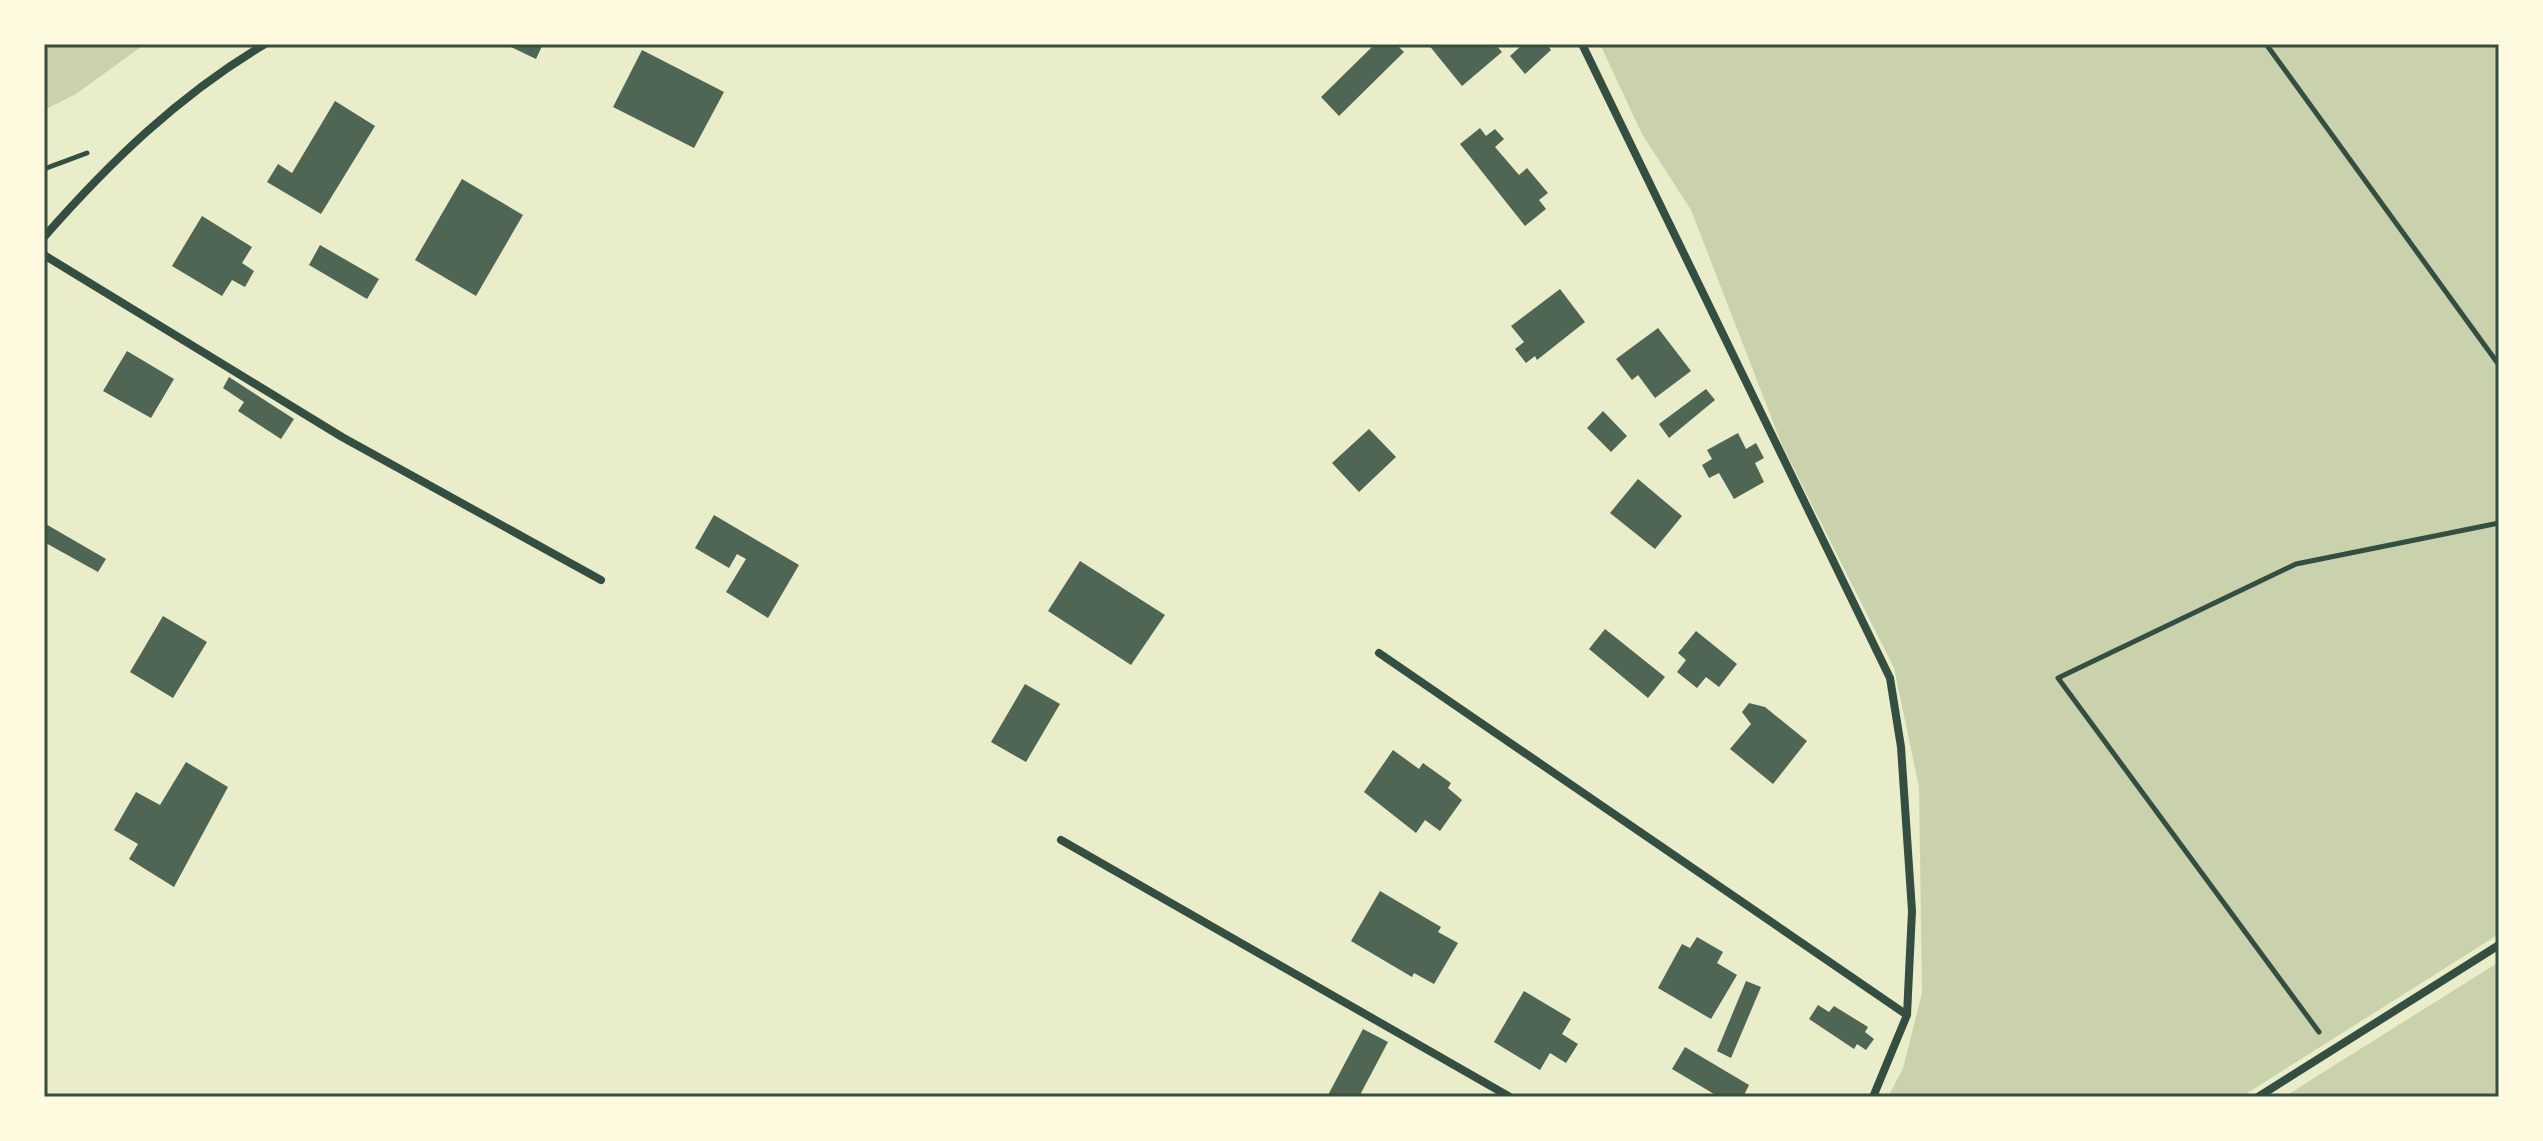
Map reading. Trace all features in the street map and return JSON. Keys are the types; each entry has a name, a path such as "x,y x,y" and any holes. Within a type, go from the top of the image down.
{"street":[{"path":"44,237 97,176 150,126 223,69 265,44"},
{"path":"1582,44 1890,678 1901,747 1912,911 1907,1015 1873,1097"},
{"path":"44,255 342,437 601,580"},
{"path":"1379,653 1907,1015"},
{"path":"1061,840 1510,1097"},
{"path":"2258,1097 2499,945"}],"path":[{"path":"2266,44 2499,365"},
{"path":"2333,1050 2058,678 2296,564 2499,523"}],"green space":[{"path":"44,44 145,44 76,94 44,110"},
{"path":"1600,44 2499,44 2499,934 2241,1097 1888,1097 1903,1068 1922,993 1919,787 1894,668 1782,445 1691,210 1642,134"},
{"path":"2499,962 2499,1097 2285,1097 2306,1083"}],"building":[{"path":"505,44 543,44 536,59"},
{"path":"1375,44 1396,44 1404,52 1339,116 1321,97"},
{"path":"1428,44 1495,44 1502,52 1462,86"},
{"path":"1523,44 1547,44 1551,50 1525,74 1510,56"},
{"path":"642,50 724,92 694,148 613,107"},
{"path":"335,101 375,126 321,214 267,182 278,164 292,173"},
{"path":"1480,128 1486,136 1495,129 1504,139 1495,147 1519,175 1527,168 1548,193 1539,200 1546,209 1525,226 1460,144"},
{"path":"462,179 523,215 476,296 415,260"},
{"path":"202,216 252,247 242,263 254,271 245,287 232,280 222,296 172,266"},
{"path":"320,245 379,279 367,299 309,265"},
{"path":"1560,289 1585,322 1537,360 1535,356 1526,363 1515,349 1524,342 1511,326"},
{"path":"1658,328 1691,371 1655,398 1638,375 1632,380 1616,359"},
{"path":"127,351 174,379 151,418 103,391"},
{"path":"229,377 294,419 281,439 238,411 244,402 223,388"},
{"path":"1706,389 1715,400 1669,438 1659,424"},
{"path":"1603,411 1627,436 1611,452 1587,428"},
{"path":"1369,429 1396,457 1359,492 1332,463"},
{"path":"1738,433 1746,449 1756,443 1764,458 1755,463 1764,482 1734,499 1719,473 1709,478 1702,465 1712,459 1707,450"},
{"path":"1638,479 1682,516 1655,549 1610,513"},
{"path":"714,515 799,565 768,618 726,592 746,559 737,554 729,568 695,548"},
{"path":"44,523 106,559 98,572 44,542"},
{"path":"1080,561 1165,615 1131,665 1048,611"},
{"path":"163,616 207,642 173,698 130,672"},
{"path":"1605,629 1665,677 1648,698 1589,649"},
{"path":"1696,631 1737,664 1719,687 1706,677 1697,688 1677,672 1686,660 1678,653"},
{"path":"1025,684 1060,704 1026,762 991,742"},
{"path":"1749,703 1765,707 1807,741 1773,784 1730,749 1751,724 1742,712"},
{"path":"1393,750 1419,769 1423,763 1451,783 1448,788 1462,800 1440,831 1425,820 1416,833 1364,792"},
{"path":"186,762 228,787 174,887 129,859 138,844 114,830 136,792 160,805"},
{"path":"1380,891 1441,927 1438,932 1458,943 1434,984 1414,973 1412,977 1351,941"},
{"path":"1697,937 1723,952 1717,963 1737,975 1711,1019 1658,988 1682,944 1690,948"},
{"path":"1746,981 1761,987 1731,1058 1717,1051"},
{"path":"1524,991 1571,1019 1562,1034 1578,1044 1566,1063 1550,1053 1540,1070 1494,1042"},
{"path":"1818,1005 1829,1012 1834,1006 1868,1027 1865,1032 1874,1039 1866,1050 1857,1044 1854,1049 1809,1019"},
{"path":"1363,1029 1388,1042 1360,1095 1365,1097 1327,1097"},
{"path":"1685,1047 1749,1085 1743,1097 1719,1097 1672,1069"}]}
